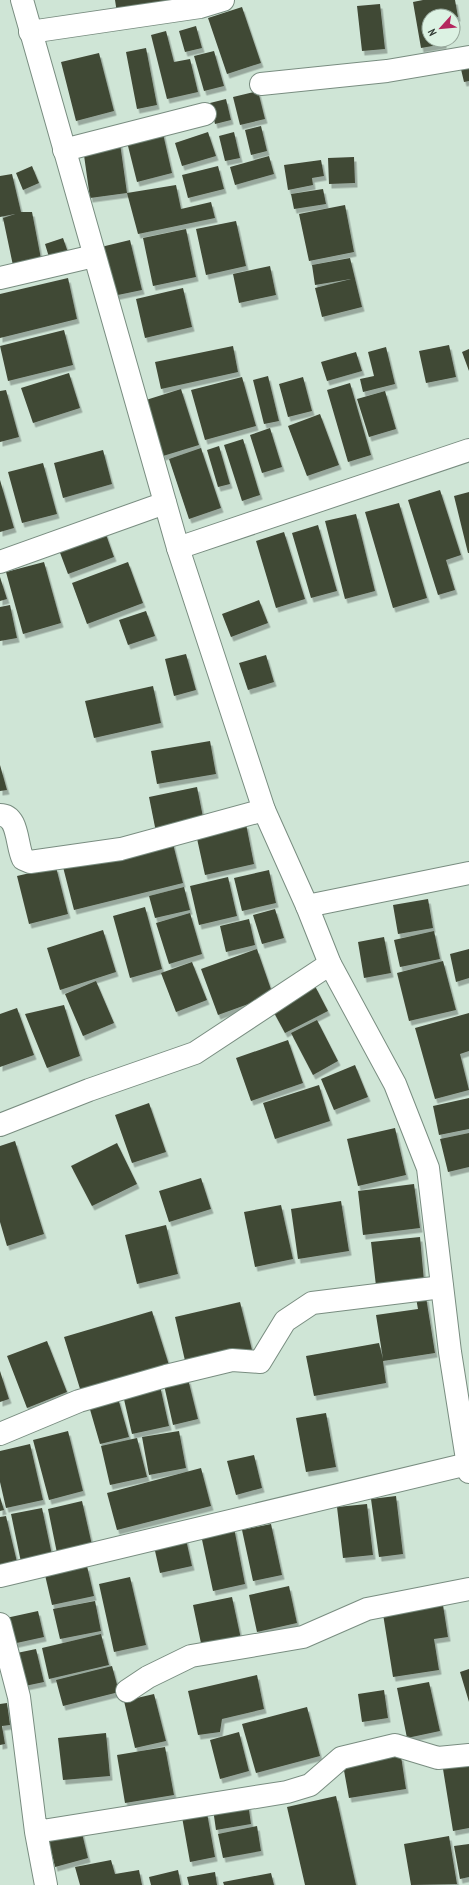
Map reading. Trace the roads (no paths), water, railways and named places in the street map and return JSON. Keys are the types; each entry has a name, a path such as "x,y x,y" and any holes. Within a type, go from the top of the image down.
{"street":[{"path":"0,1576 468,1468 450,1352 428,1168 395,1084 330,964 307,906 264,810 178,548 22,0"},
{"path":"30,32 200,6 223,0"},
{"path":"261,84 387,71 469,57"},
{"path":"64,150 205,114"},
{"path":"0,278 94,256"},
{"path":"178,548 469,450"},
{"path":"0,562 165,503"},
{"path":"0,815 6,815 11,818 19,852 23,859 30,862 121,849 264,810"},
{"path":"307,906 469,873"},
{"path":"0,1125 89,1090 195,1053 330,964"},
{"path":"0,1434 79,1401 166,1376 232,1360 260,1362 285,1321 312,1303 442,1286"},
{"path":"127,1691 162,1670 191,1656 303,1637 367,1609 469,1589"},
{"path":"0,1624 19,1697 36,1832 46,1885"},
{"path":"36,1832 287,1792 310,1785 341,1758 395,1745 438,1758 469,1755"}]}
